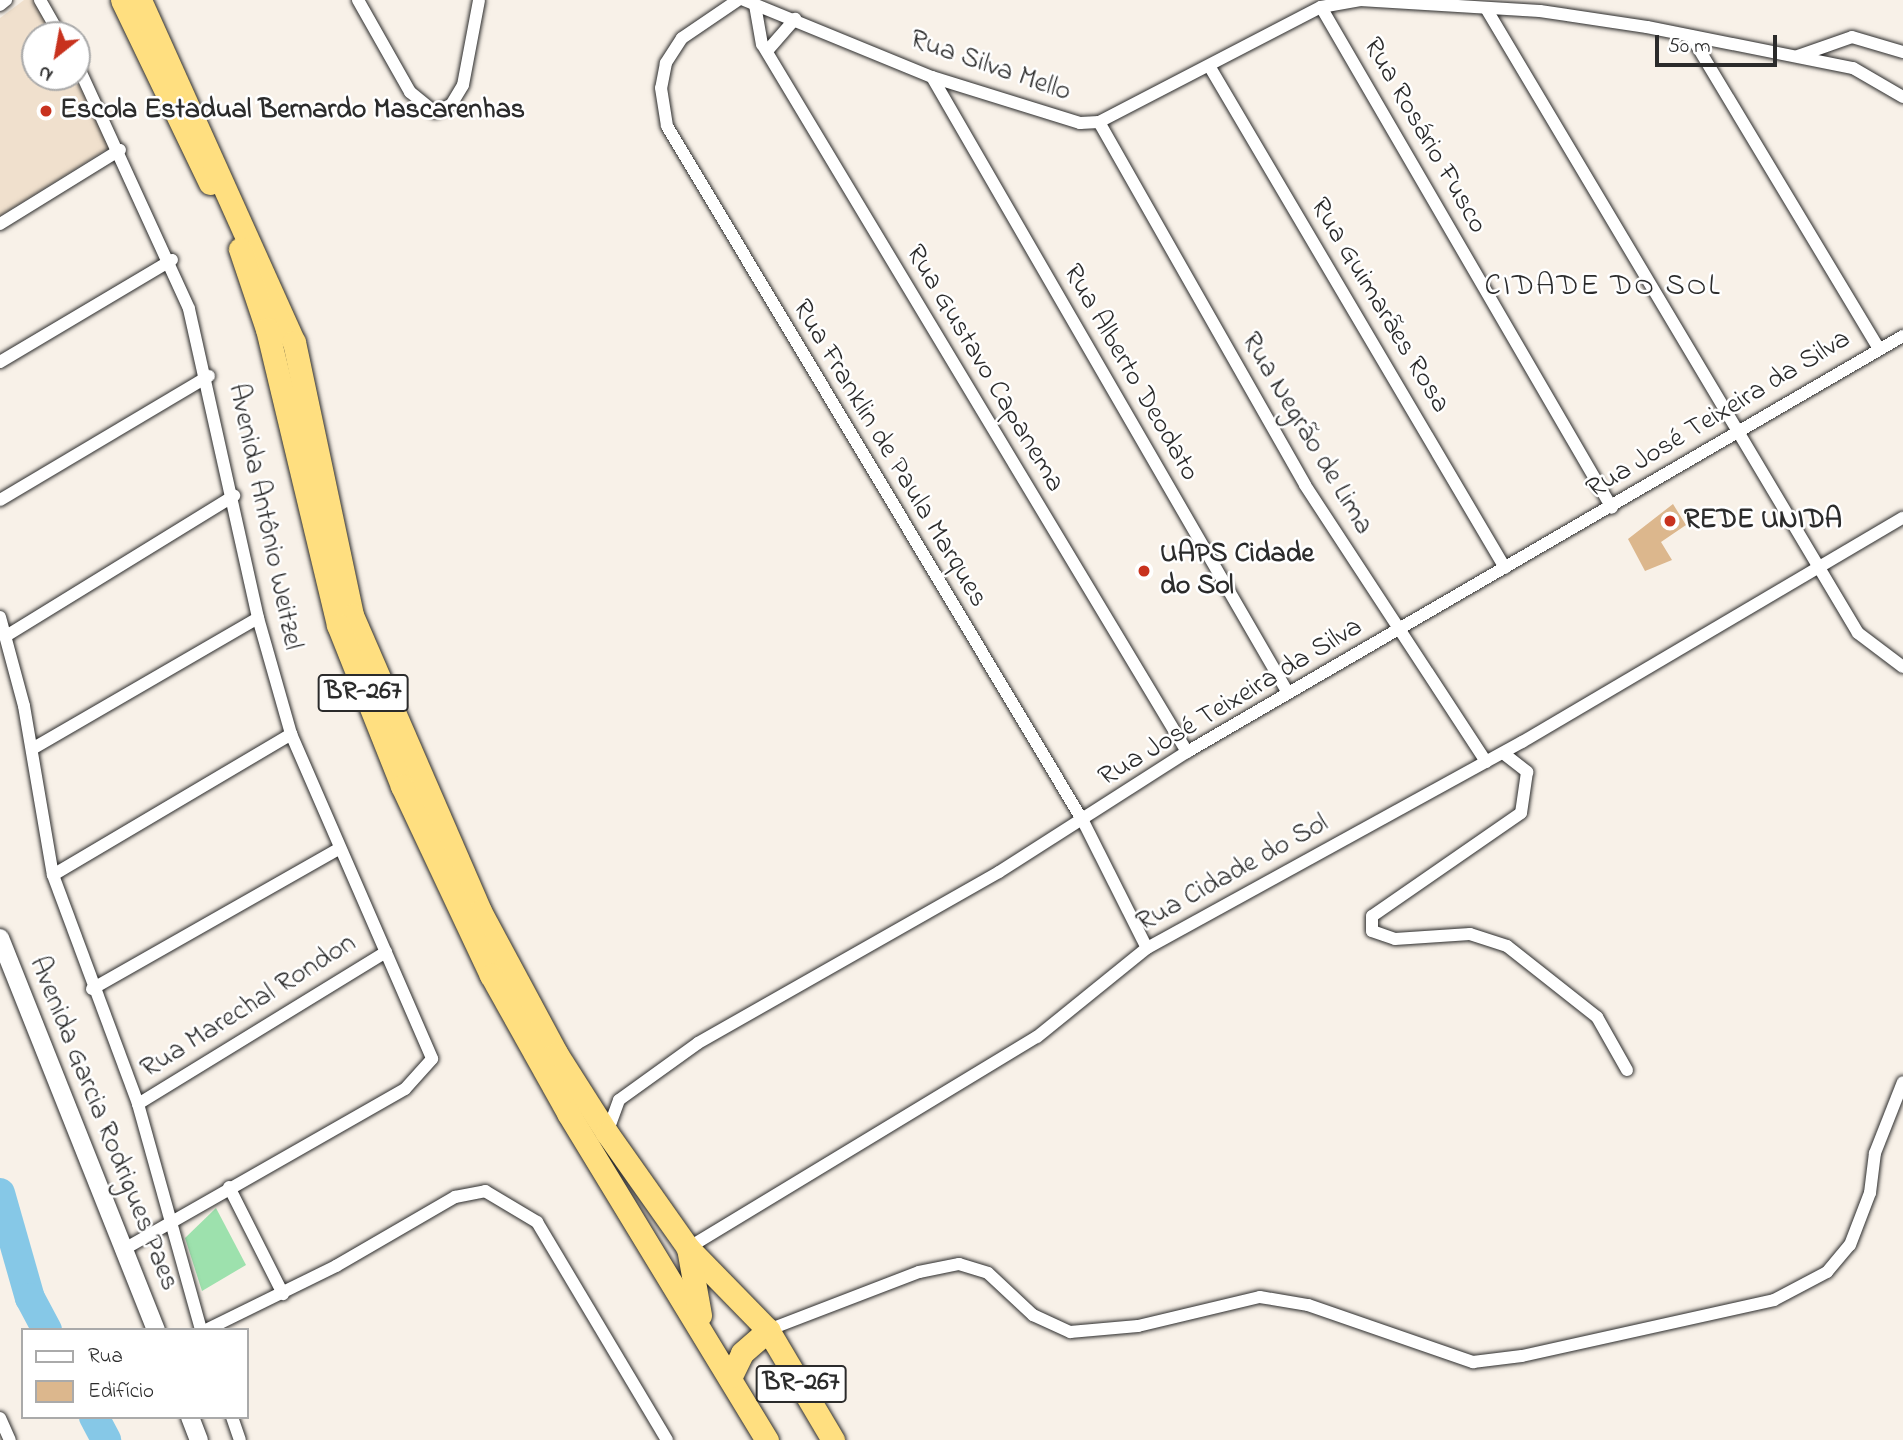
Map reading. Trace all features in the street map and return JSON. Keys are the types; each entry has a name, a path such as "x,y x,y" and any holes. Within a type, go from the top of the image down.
{"highway":[{"name":"BR-267","path":"121,0 237,239 267,329 338,625 392,764 491,975 568,1113 710,1341 767,1440"},
{"name":"BR-267","path":"140,0 293,342 352,615 386,702 506,962 607,1133 688,1248 768,1330 833,1440"},
{"path":"688,1248 710,1341"},
{"path":"731,1376 742,1353 768,1330"}],"main road":[{"name":"Avenida Garcia Rodrigues Paes","path":"0,938 155,1328"},
{"path":"191,1419 199,1440"}],"street":[{"path":"0,5 6,0"},
{"path":"40,0 52,21"},
{"path":"358,0 410,92 435,112 451,105 463,85 479,0"},
{"name":"Rua Franklin de Paula Marques","path":"738,0 682,38 666,63 662,88 667,126 1083,821 1147,948"},
{"name":"Rua Silva Mello","path":"749,2 932,77 1037,113 1099,122 1211,69 1321,7 1360,0 1541,12 1690,36 1853,68 1903,97"},
{"name":"Rua Gustavo Capanema","path":"749,2 756,32 767,51 1187,752"},
{"name":"Rua Rosário Fusco","path":"1321,7 1612,508"},
{"path":"1488,10 1858,633 1903,667"},
{"path":"767,51 794,19"},
{"path":"1690,36 1879,349"},
{"path":"1798,56 1852,37 1903,52"},
{"name":"Rua Guimarães Rosa","path":"1211,69 1505,568"},
{"name":"Rua Alberto Deodato","path":"932,77 1288,693"},
{"name":"Avenida Antônio Weitzel","path":"90,91 172,260 209,376 258,618 291,734 338,849 432,1059 405,1089 229,1187"},
{"name":"Rua Negrão de Lima","path":"1099,122 1305,485 1486,762"},
{"path":"0,224 120,150"},
{"path":"0,362 172,260"},
{"name":"Rua José Teixeira da Silva","path":"607,1133 619,1100 635,1083 1083,821 1187,752 1612,508 1737,431 1903,336"},
{"path":"0,500 209,376"},
{"path":"6,636 234,496"},
{"path":"1818,565 1903,518"},
{"name":"Rua Cidade do Sol","path":"688,1248 1037,1037 1147,948 1503,753 1818,565"},
{"path":"0,618 32,749 53,876 92,989 138,1104 169,1224 203,1328"},
{"path":"32,749 258,618"},
{"path":"53,876 291,734"},
{"path":"1503,753 1527,772 1521,814 1372,916 1372,931 1395,939 1461,933 1507,946 1597,1017 1627,1070"},
{"path":"92,989 338,849"},
{"name":"Rua Marechal Rondon","path":"138,1104 386,952"},
{"path":"768,1330 919,1272 959,1264 988,1273 1033,1315 1070,1332 1138,1326 1260,1297 1308,1305 1473,1362 1522,1356 1774,1300 1827,1272 1850,1245 1870,1193 1875,1153 1903,1082"},
{"path":"125,1249 229,1187 283,1294"},
{"path":"208,1328 283,1294 455,1196 469,1191 499,1195 548,1237 667,1440"},
{"path":"0,1418 10,1440"},
{"path":"233,1419 240,1440"}],"shaded area":[{"name":"Escola Estadual Bernardo Mascarenhas","path":"24,0 33,0 44,21 21,21 21,91 82,91 112,146 0,216 0,18"}],"green space":[{"path":"216,1208 246,1265 202,1291 185,1238"}],"building":[{"path":"1673,504 1686,525 1661,542 1672,560 1645,571 1628,539"}],"waterway":[{"path":"0,1193 30,1298 46,1328"},
{"path":"95,1419 106,1440"}],"place":[{"name":"Escola Estadual Bernardo Mascarenhas","path":"46,111"},
{"name":"REDE UNIDA","path":"1670,521"},
{"name":"UAPS Cidade do Sol","path":"1144,571"}],"district":[{"name":"CIDADE DO SOL","path":"1603,287"}]}
